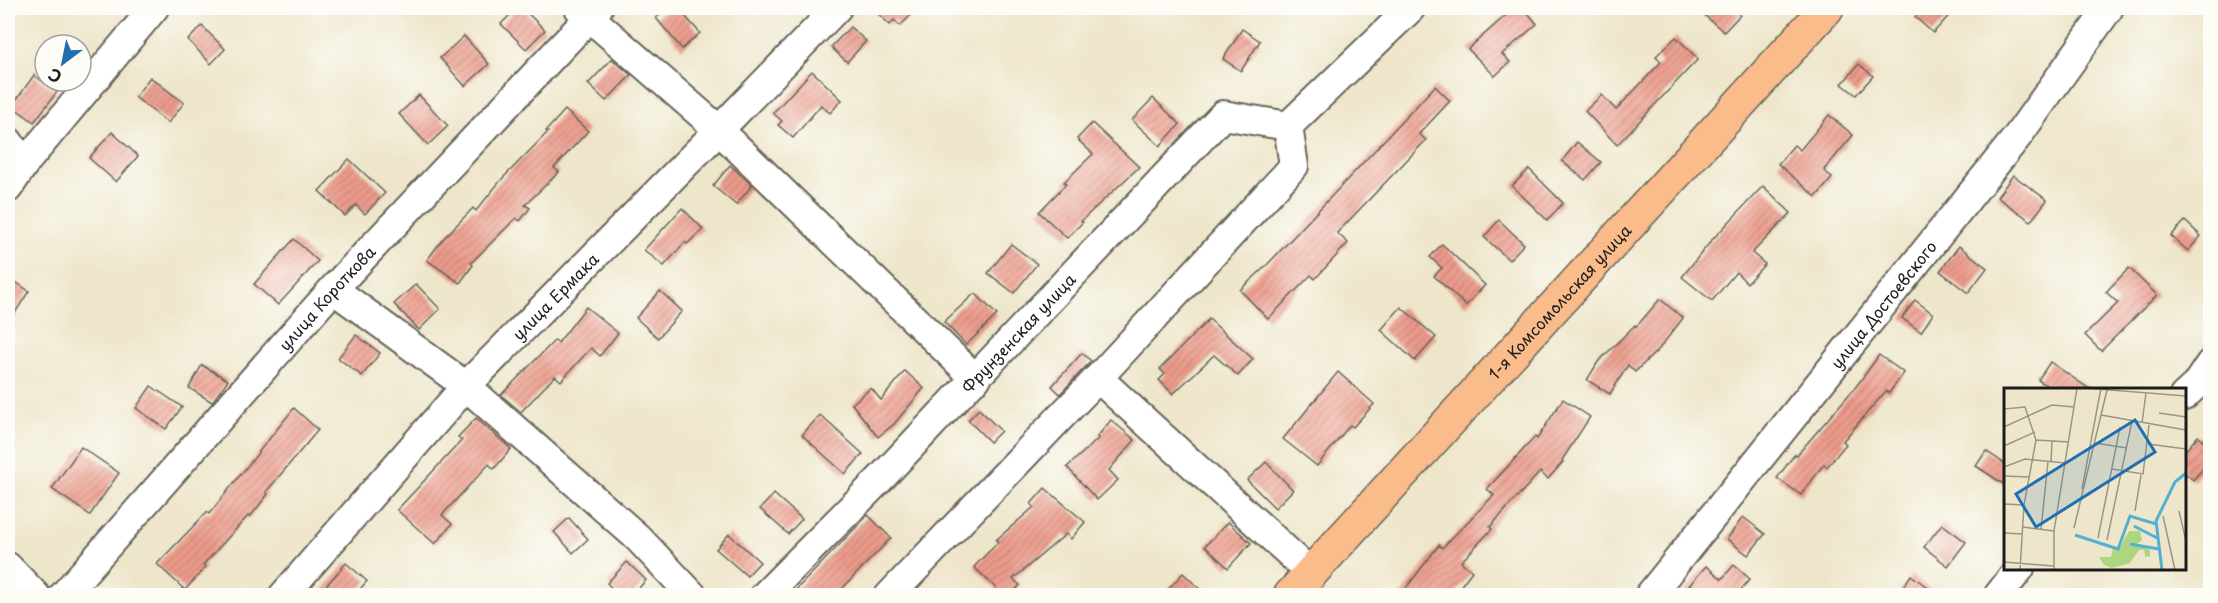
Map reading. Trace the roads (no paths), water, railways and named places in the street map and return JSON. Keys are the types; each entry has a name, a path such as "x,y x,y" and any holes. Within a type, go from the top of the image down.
{"main road":[{"name":"1-я Комсомольская улица","path":"1300,584 1827,8"}],"street":[{"path":"8,188 16,153 154,8"},
{"name":"улица Ермака","path":"283,596 466,386 837,8"},
{"path":"889,596 1098,378 1294,166 1288,126 1411,8"},
{"name":"улица Достоевского","path":"1649,596 2017,137 2109,8"},
{"path":"589,11 719,130 976,379"},
{"name":"улица Короткова","path":"63,596 333,290 589,11"},
{"name":"Фрунзенская улица","path":"764,596 976,379 1223,115 1288,126"},
{"path":"333,290 466,386 637,537 693,596"},
{"path":"1098,378 1300,584"},
{"path":"8,567 36,596"},
{"path":"1998,596 2018,570"}]}
